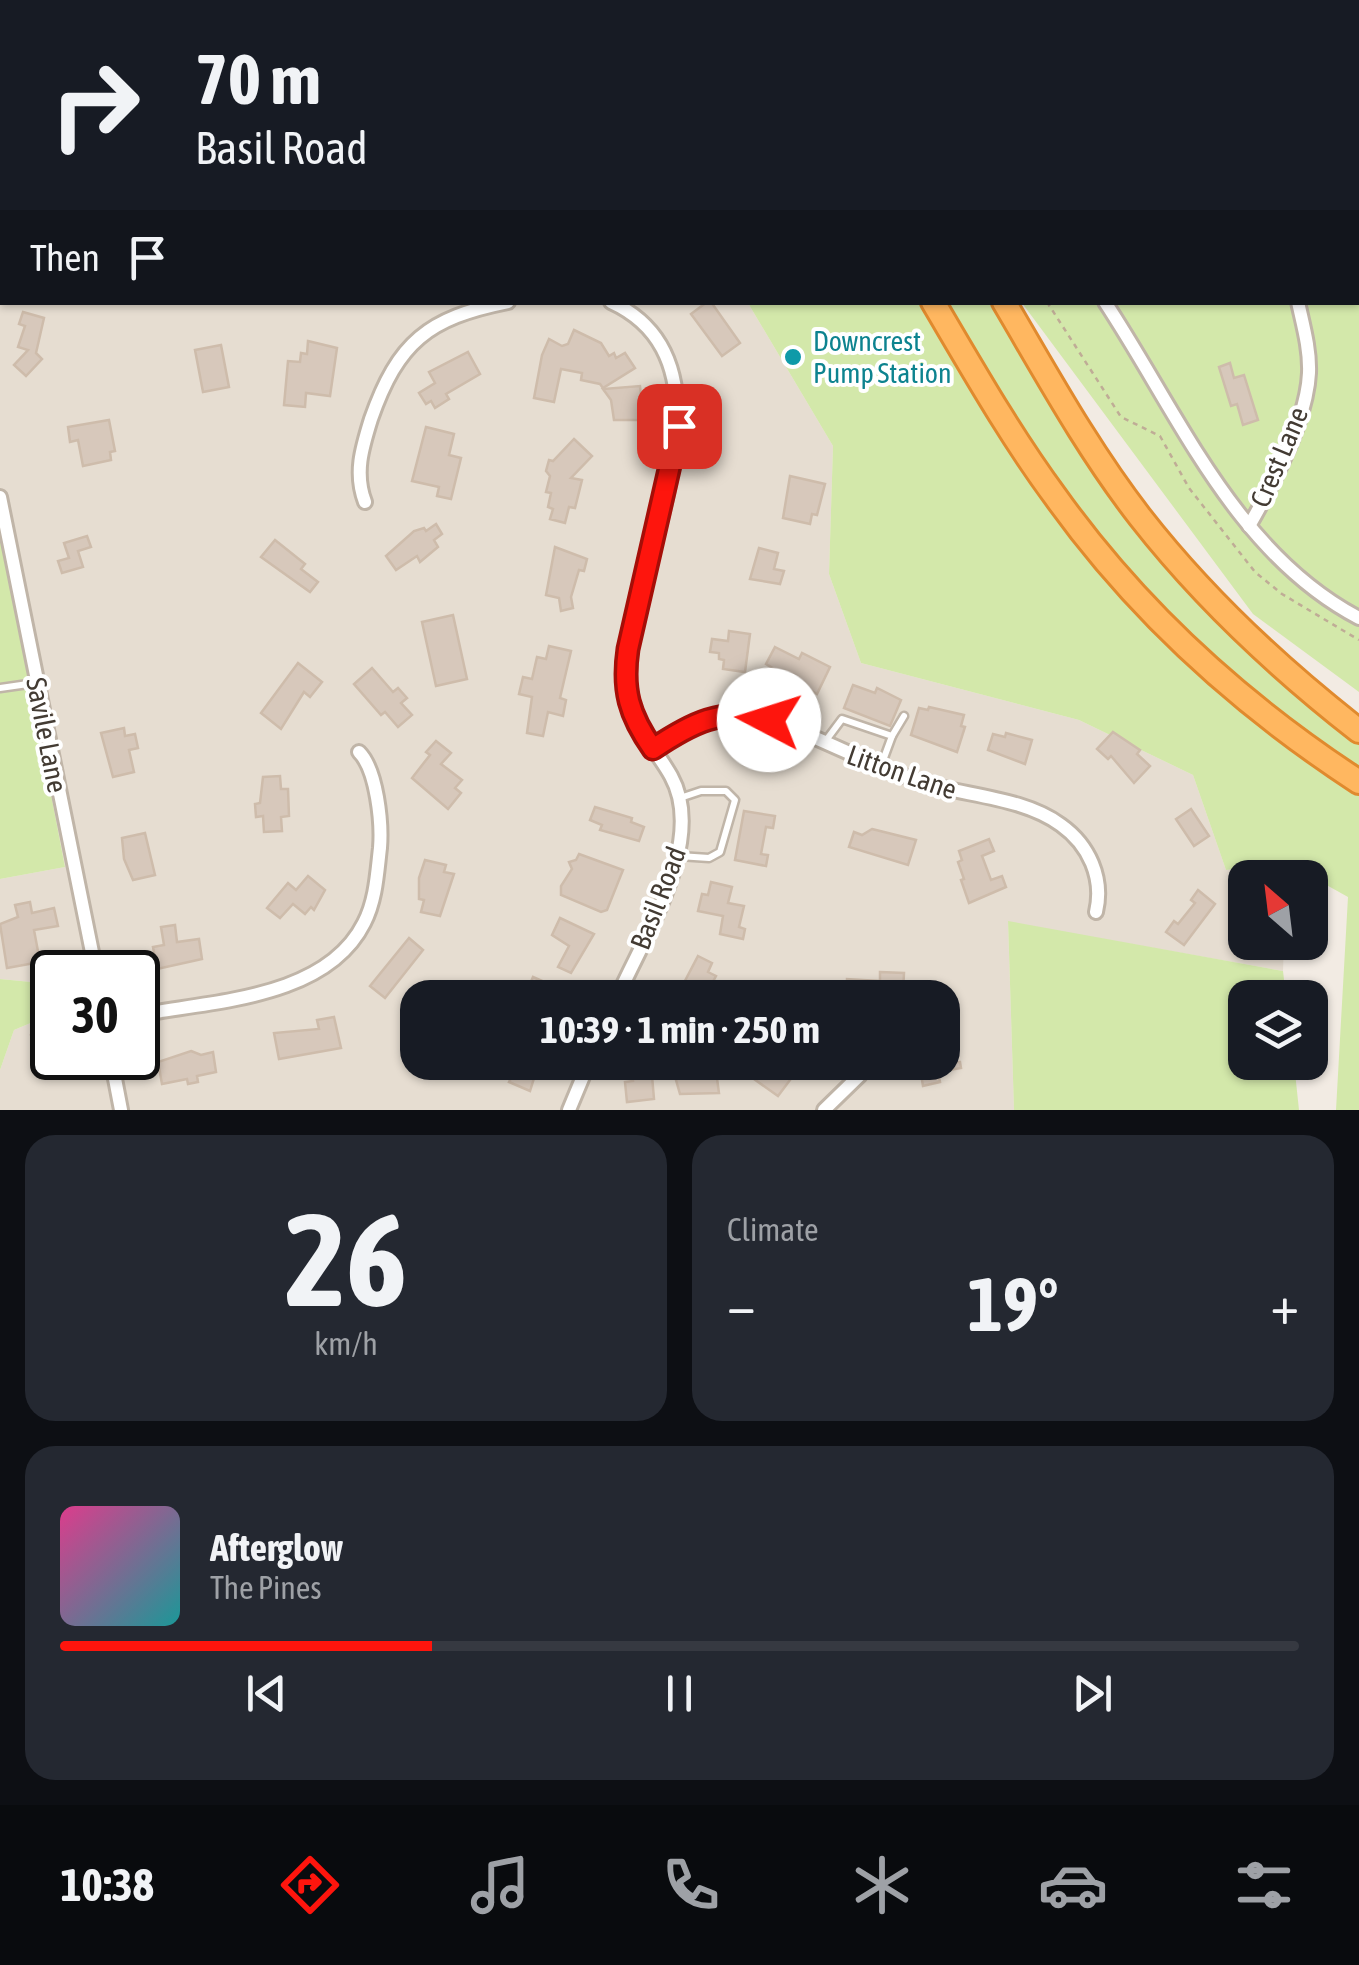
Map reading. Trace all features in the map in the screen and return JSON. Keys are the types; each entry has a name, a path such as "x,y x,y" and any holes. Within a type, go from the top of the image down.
{"highway":[{"path":"935,305 1055,497 1139,599 1235,691 1359,782"},
{"path":"1006,305 1090,446 1126,499 1190,578 1276,663 1359,731"}],"street":[{"path":"364,502 359,462 382,387 396,361 412,342 442,320 497,305"},
{"name":"Basil Road","path":"616,305 637,318 663,348 680,407 665,495 636,606 624,678 632,716 671,776 680,798 684,826 678,856 625,980"},
{"path":"1107,305 1248,526"},
{"name":"Crest Lane","path":"1299,305 1308,351 1306,391 1300,416 1248,526 1306,586 1359,618"},
{"name":"Savile Lane","path":"0,497 92,950"},
{"name":"Litton Lane","path":"653,749 689,725 738,713 769,720 880,768 1050,817 1065,827 1090,857 1100,886 1096,912"},
{"path":"160,1011 303,981 330,964 356,938 375,892 380,837 369,768 359,752"},
{"path":"115,1080 121,1110"},
{"path":"568,1110 581,1080"},
{"path":"824,1110 855,1080"}],"lane":[{"path":"0,688 37,682"},
{"path":"880,768 904,716"},
{"path":"823,744 842,718 892,736"},
{"path":"678,856 709,858 720,852 735,800 726,791 701,791 680,798"}],"path":[{"path":"1049,305 1121,417 1160,436 1189,488 1255,572 1282,594 1359,640"}],"shaded area":[{"path":"0,305 749,305 833,446 829,574 861,663 1079,720 1193,775 1228,870 1228,960 1283,960 1283,971 1008,922 1014,1110 0,1110 0,1070 14,1030 30,1023 30,1080 160,1080 160,950 30,950 30,982 0,979 0,879 65,867 0,529"}],"green space":[{"path":"749,305 925,305 1089,557 1359,789 1359,1110 1336,1110 1348,897 1328,886 1328,860 1228,860 1226,870 1193,775 1079,720 861,663 829,574 833,446"},
{"path":"941,305 995,305 1117,499 1359,740 1359,775 1217,668 1073,511"},
{"path":"1023,305 1359,305 1359,692 1253,614"},
{"path":"0,529 65,867 0,879"},
{"path":"1008,921 1283,971 1284,980 1228,980 1228,1080 1296,1080 1299,1110 1014,1110"},
{"path":"0,979 30,982 30,1023 14,1030 0,1070"}],"building":[{"path":"703,305 713,305 740,343 722,356 691,314"},
{"path":"23,312 44,318 36,353 42,359 26,376 14,365 28,350 18,347 25,326 19,324"},
{"path":"574,330 601,343 609,356 614,353 616,358 625,353 635,368 603,388 581,380 582,373 561,369 554,402 534,398 549,339 562,346 568,344"},
{"path":"308,341 337,348 330,396 306,393 305,407 284,405 288,361 300,362 301,353 307,354"},
{"path":"221,345 229,387 203,392 195,350"},
{"path":"468,352 480,374 446,394 449,399 435,408 431,401 426,404 419,393 435,383 429,372"},
{"path":"1230,363 1234,378 1244,375 1258,420 1243,425 1237,404 1231,406 1219,367"},
{"path":"640,386 643,420 614,420 611,400 603,389"},
{"path":"109,420 115,451 110,452 111,460 83,466 78,440 70,442 68,427"},
{"path":"426,427 454,434 449,455 461,458 451,499 437,496 439,487 412,481"},
{"path":"574,439 592,456 571,478 582,480 575,508 569,507 565,523 550,519 553,509 548,507 551,493 546,492 550,476 546,471 549,460 553,461"},
{"path":"790,476 825,484 817,515 812,514 810,524 783,518"},
{"path":"436,524 442,534 434,540 438,547 420,562 417,556 396,570 386,556 414,531 426,531"},
{"path":"87,536 91,547 78,551 83,567 62,573 58,561 69,558 64,543"},
{"path":"275,540 305,564 301,569 318,582 310,592 261,557"},
{"path":"555,547 587,559 584,571 579,570 571,597 573,608 561,611 559,598 546,595"},
{"path":"759,548 778,553 774,569 784,571 780,584 750,579"},
{"path":"453,615 467,679 436,686 422,622"},
{"path":"729,631 750,634 745,672 723,669 724,660 719,659 719,653 710,652 712,639 728,641"},
{"path":"549,646 571,651 560,698 566,700 563,716 548,712 543,736 527,733 532,697 519,694 523,677 532,679 537,657 546,659"},
{"path":"775,647 799,659 802,653 830,667 817,694 766,664"},
{"path":"298,663 322,682 310,697 304,692 281,729 261,713"},
{"path":"372,668 393,692 398,688 407,698 401,703 412,715 398,727 385,712 381,715 354,684"},
{"path":"853,685 875,693 877,688 901,700 890,726 844,708"},
{"path":"919,708 964,715 961,726 965,727 957,752 911,735"},
{"path":"124,728 125,736 135,734 138,748 129,750 134,772 113,777 101,733"},
{"path":"1113,732 1140,750 1137,754 1150,766 1134,783 1111,756 1108,759 1097,749"},
{"path":"1006,733 1032,740 1025,764 988,750 993,734 1005,737"},
{"path":"436,741 451,753 441,764 462,780 455,788 461,793 448,809 412,778"},
{"path":"280,776 281,789 288,789 289,816 281,817 282,831 264,832 263,816 256,817 255,804 260,803 263,777"},
{"path":"595,807 632,818 631,822 644,827 639,841 600,830 602,825 590,820"},
{"path":"1191,809 1209,836 1194,846 1176,819"},
{"path":"744,811 775,816 773,828 766,827 761,854 768,855 766,866 735,860"},
{"path":"872,829 916,840 908,865 849,847 854,832 862,835"},
{"path":"145,833 155,875 133,880 124,859 122,838"},
{"path":"989,839 994,851 982,856 991,880 1002,876 1006,887 969,903 961,880 964,879 959,851"},
{"path":"579,854 623,870 607,910 601,912 561,895 561,886 572,869 569,862"},
{"path":"425,860 446,865 444,872 454,874 440,916 421,912 424,900 419,899 419,878"},
{"path":"308,876 325,890 314,910 311,907 305,914 293,904 280,918 267,908 288,883 296,890"},
{"path":"711,882 732,887 728,903 744,906 739,927 745,929 743,939 720,934 723,916 698,911 702,894 708,895"},
{"path":"1198,890 1215,904 1184,945 1166,932 1195,903 1191,900"},
{"path":"30,902 32,913 54,908 58,926 34,930 38,950 30,950 30,964 7,968 0,924 18,917 15,905"},
{"path":"560,918 594,934 571,973 558,967 569,946 552,935"},
{"path":"175,925 177,942 199,939 202,959 160,968 160,950 153,947 164,945 161,927"},
{"path":"409,938 423,950 385,998 370,986"},
{"path":"698,956 712,963 708,972 716,976 714,980 685,980"},
{"path":"880,972 904,973 904,980 880,980"},
{"path":"334,1017 341,1048 279,1059 274,1033 319,1029 317,1020"},
{"path":"191,1051 201,1055 213,1052 216,1072 197,1076 198,1082 188,1084 187,1079 162,1084 160,1061"},
{"path":"510,1080 533,1080 530,1091"},
{"path":"652,1080 654,1099 627,1102 625,1082"},
{"path":"676,1080 717,1080 719,1093 680,1094"},
{"path":"755,1080 790,1080 778,1096"},
{"path":"922,1080 940,1080 940,1082 923,1086"}],"place":[{"name":"Downcrest Pump Station","path":"793,357"}],"route":[{"path":"679,426 636,606 624,678 626,698 637,726 653,749 706,718 738,713 769,720"}]}
